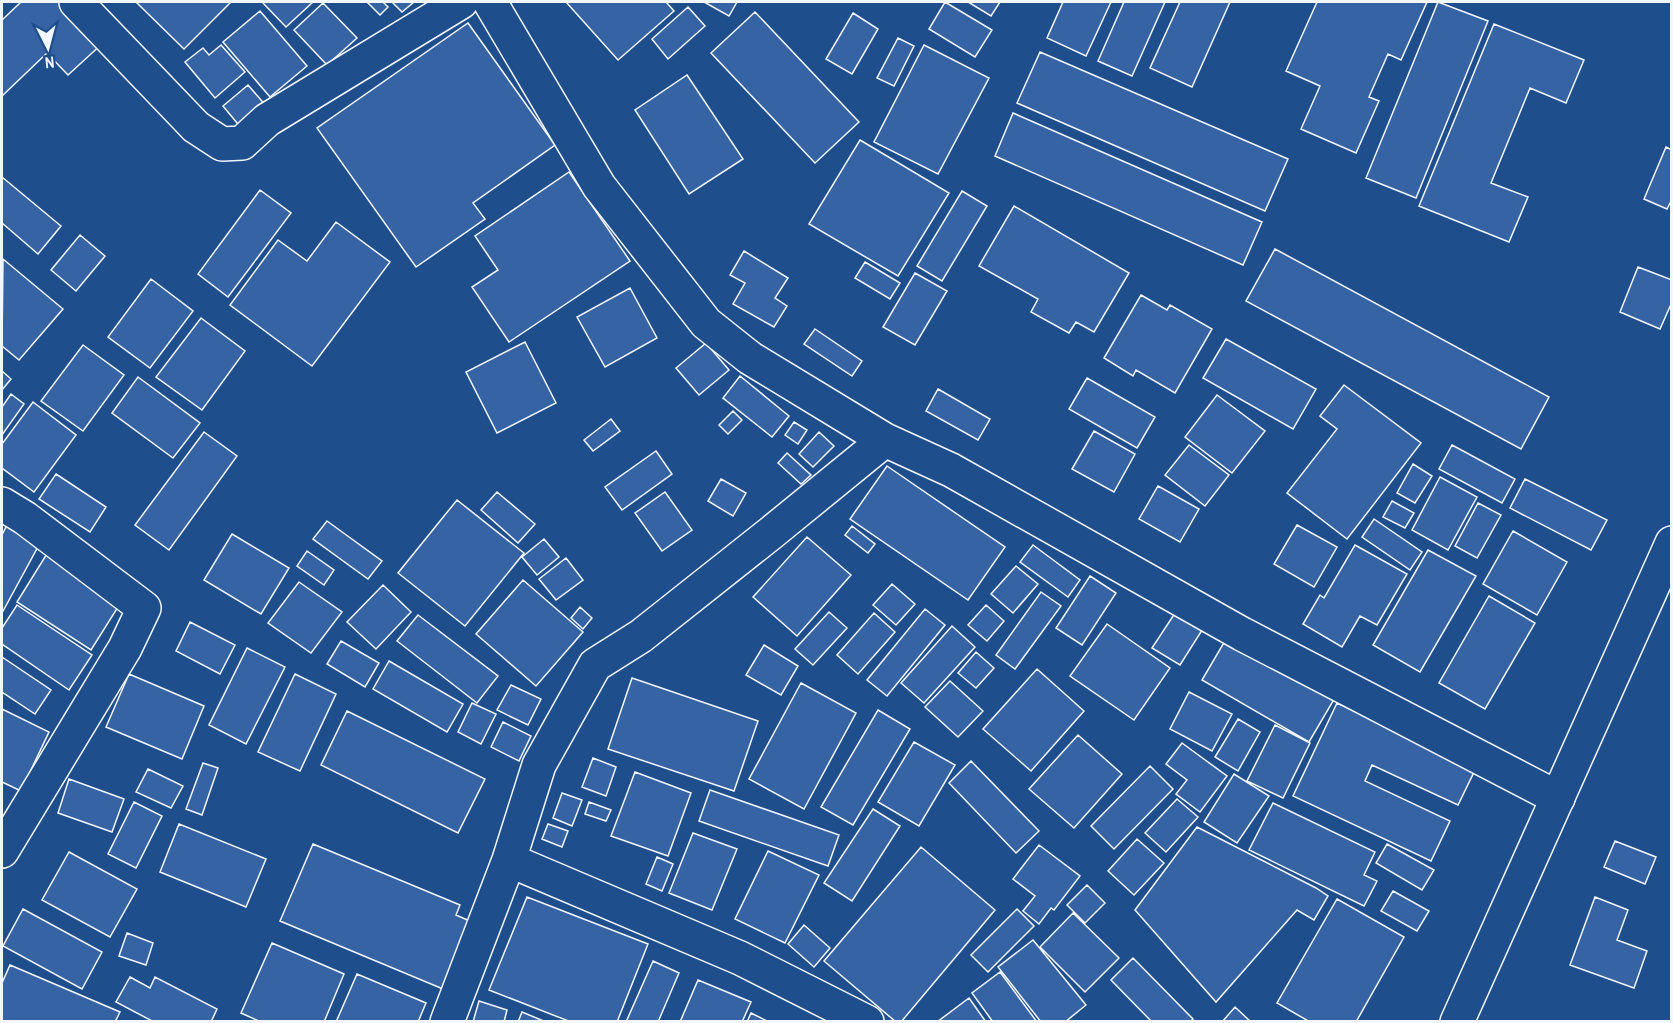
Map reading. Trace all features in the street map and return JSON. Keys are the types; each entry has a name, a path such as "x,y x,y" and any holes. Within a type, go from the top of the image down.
{"street":[{"path":"76,2 196,127 222,144 242,143 267,120 462,2"},
{"path":"490,2 599,186 706,322 750,358 885,440 951,470 1242,634 1558,798"},
{"path":"447,1022 509,860 539,765 595,664 641,636 885,440"},
{"path":"2,504 25,518 144,608 125,648 2,851"},
{"path":"1457,1022 1671,543"},
{"path":"509,860 740,958 867,1022"}],"building":[{"path":"21,2 66,2 104,42 68,75 47,53 2,96 2,20"},
{"path":"136,2 231,2 184,49"},
{"path":"262,2 313,2 286,27"},
{"path":"367,2 383,2 388,7 380,15"},
{"path":"392,2 414,2 402,12"},
{"path":"566,2 666,2 674,11 618,60"},
{"path":"704,2 737,2 729,16"},
{"path":"945,2 992,30 975,57 929,29"},
{"path":"968,2 1000,2 991,16"},
{"path":"1063,2 1111,2 1086,56 1047,38"},
{"path":"1124,2 1165,2 1132,76 1098,61"},
{"path":"1180,2 1230,2 1192,87 1150,68"},
{"path":"1317,2 1427,2 1401,60 1388,54 1369,97 1379,101 1356,153 1301,129 1320,86 1286,71"},
{"path":"1438,2 1488,21 1416,198 1366,178"},
{"path":"323,3 357,38 327,65 294,30"},
{"path":"688,7 705,26 668,59 652,39"},
{"path":"260,11 307,66 270,97 223,42"},
{"path":"755,12 859,122 815,163 711,53"},
{"path":"853,13 878,29 852,74 826,59"},
{"path":"468,23 555,145 473,203 485,219 416,267 317,128"},
{"path":"1494,24 1584,60 1566,103 1530,88 1491,183 1528,197 1509,242 1419,206"},
{"path":"898,38 914,46 894,86 877,78"},
{"path":"221,45 245,72 215,98 185,62 203,48 209,55"},
{"path":"924,45 989,78 938,174 874,142"},
{"path":"1040,52 1288,159 1265,211 1017,103"},
{"path":"687,75 743,159 689,194 635,110"},
{"path":"248,85 267,107 242,129 223,106"},
{"path":"1013,113 1262,222 1243,265 995,156"},
{"path":"860,140 949,193 898,276 809,224"},
{"path":"1666,147 1672,150 1672,199 1667,209 1644,199"},
{"path":"569,172 630,261 509,342 472,287 498,270 475,236"},
{"path":"2,177 61,226 38,254 2,223"},
{"path":"260,190 291,213 228,297 198,274"},
{"path":"962,191 987,206 942,281 917,266"},
{"path":"1014,206 1129,273 1094,332 1076,322 1069,333 1031,312 1038,299 979,266"},
{"path":"336,222 390,262 312,366 230,305 278,240 307,261"},
{"path":"80,235 105,256 76,291 51,270"},
{"path":"1275,249 1549,397 1521,449 1246,301"},
{"path":"744,251 788,278 775,298 787,306 774,327 733,304 745,283 730,275"},
{"path":"3,259 63,309 19,360 2,346"},
{"path":"865,262 900,283 890,299 855,278"},
{"path":"1638,267 1672,280 1672,302 1660,329 1620,312"},
{"path":"915,273 947,291 915,345 883,327"},
{"path":"151,279 193,311 150,368 108,337"},
{"path":"630,288 657,338 605,367 577,317"},
{"path":"1141,295 1167,310 1170,305 1212,329 1175,393 1136,370 1133,376 1104,358"},
{"path":"201,318 245,351 202,410 156,377"},
{"path":"815,329 862,361 852,376 804,344"},
{"path":"1226,339 1316,389 1293,429 1203,378"},
{"path":"525,342 556,403 497,433 466,372"},
{"path":"706,343 729,370 699,395 676,368"},
{"path":"83,345 124,375 83,431 41,401"},
{"path":"2,371 11,379 2,390"},
{"path":"740,376 789,416 772,437 723,398"},
{"path":"138,377 200,423 173,458 112,413"},
{"path":"1087,378 1155,417 1137,448 1069,409"},
{"path":"1344,385 1421,443 1347,539 1287,493 1337,429 1320,416"},
{"path":"938,389 990,419 978,440 926,411"},
{"path":"11,394 24,404 2,435 2,407"},
{"path":"1217,395 1265,431 1232,473 1185,437"},
{"path":"33,402 76,435 34,492 2,468 2,444"},
{"path":"733,411 742,420 728,434 719,425"},
{"path":"611,419 620,431 593,451 584,440"},
{"path":"794,422 807,430 798,444 785,435"},
{"path":"1094,431 1135,454 1114,492 1072,469"},
{"path":"204,432 237,456 169,550 135,525"},
{"path":"819,432 834,446 813,467 799,454"},
{"path":"1189,445 1229,475 1205,506 1165,475"},
{"path":"1452,445 1515,479 1502,503 1439,469"},
{"path":"656,451 672,474 622,510 605,487"},
{"path":"787,453 811,475 801,484 778,463"},
{"path":"1413,464 1432,476 1415,503 1397,493"},
{"path":"887,466 1005,547 968,600 850,519"},
{"path":"56,474 106,507 90,532 39,499"},
{"path":"1440,477 1477,497 1448,550 1412,530"},
{"path":"721,479 746,493 733,516 708,501"},
{"path":"1525,479 1607,520 1591,550 1510,508"},
{"path":"1158,486 1199,509 1180,542 1139,519"},
{"path":"497,492 535,524 518,543 481,510"},
{"path":"665,492 692,530 662,551 635,513"},
{"path":"457,500 524,553 465,626 398,573"},
{"path":"1392,501 1414,513 1405,528 1383,517"},
{"path":"1478,503 1501,515 1477,558 1455,546"},
{"path":"1374,519 1422,552 1410,570 1362,537"},
{"path":"327,521 382,561 368,579 313,539"},
{"path":"7,525 40,543 2,613 2,535"},
{"path":"1297,525 1337,547 1314,587 1274,564"},
{"path":"852,526 875,544 868,553 845,535"},
{"path":"1513,531 1567,562 1537,615 1483,584"},
{"path":"232,534 289,568 261,614 204,580"},
{"path":"807,537 851,575 797,636 753,597"},
{"path":"544,539 559,557 537,575 522,557"},
{"path":"1033,545 1080,580 1068,597 1020,562"},
{"path":"1355,545 1407,574 1377,625 1360,616 1342,647 1303,624 1320,595 1324,598"},
{"path":"1428,550 1476,576 1420,672 1373,645"},
{"path":"307,551 334,570 324,585 297,566"},
{"path":"48,552 123,599 91,650 17,602"},
{"path":"566,558 583,580 556,600 539,579"},
{"path":"1016,566 1038,584 1013,613 991,594"},
{"path":"1090,576 1116,593 1082,645 1056,628"},
{"path":"523,580 583,632 536,686 476,634"},
{"path":"299,582 342,612 311,653 268,623"},
{"path":"892,584 915,604 896,625 873,605"},
{"path":"383,585 411,612 376,649 347,622"},
{"path":"1041,592 1061,606 1015,669 996,655"},
{"path":"1489,596 1535,623 1485,709 1439,683"},
{"path":"17,605 92,655 69,690 2,644 2,628"},
{"path":"986,605 1004,621 987,641 968,625"},
{"path":"580,607 592,618 583,629 571,618"},
{"path":"1179,607 1206,624 1180,665 1152,648"},
{"path":"925,609 945,625 887,696 867,680"},
{"path":"829,612 847,628 813,665 795,649"},
{"path":"874,613 895,632 858,674 837,655"},
{"path":"418,615 498,676 477,703 397,641"},
{"path":"190,622 235,645 220,674 176,651"},
{"path":"1107,624 1170,668 1134,720 1070,676"},
{"path":"952,626 975,647 924,703 901,683"},
{"path":"1229,634 1336,696 1309,742 1202,680"},
{"path":"341,641 379,663 365,687 327,664"},
{"path":"764,645 798,666 781,695 746,675"},
{"path":"247,648 285,667 246,744 209,725"},
{"path":"976,652 994,668 976,688 958,673"},
{"path":"2,657 51,690 35,714 2,692"},
{"path":"389,661 463,704 447,732 373,689"},
{"path":"1037,669 1084,711 1031,771 983,729"},
{"path":"129,674 204,706 182,759 106,727"},
{"path":"295,674 336,694 300,771 258,752"},
{"path":"632,678 758,721 734,791 608,749"},
{"path":"950,681 983,711 958,737 925,707"},
{"path":"801,683 856,713 804,809 749,779"},
{"path":"511,685 541,699 528,725 497,710"},
{"path":"1189,692 1232,714 1212,751 1170,729"},
{"path":"472,703 496,714 481,744 458,732"},
{"path":"1337,703 1476,768 1458,805 1372,765 1365,781 1450,821 1431,861 1293,796"},
{"path":"2,709 49,732 21,791 2,782"},
{"path":"878,710 910,729 853,825 821,807"},
{"path":"347,711 485,779 458,833 321,765"},
{"path":"1238,719 1260,732 1238,771 1215,757"},
{"path":"503,722 531,736 519,761 491,747"},
{"path":"1275,725 1310,743 1283,798 1247,781"},
{"path":"1078,735 1122,774 1074,828 1029,789"},
{"path":"914,742 955,765 919,826 878,802"},
{"path":"1182,743 1227,776 1200,812 1176,794 1187,780 1166,764"},
{"path":"593,758 616,767 606,796 582,787"},
{"path":"971,761 1039,831 1016,853 949,783"},
{"path":"203,763 218,768 202,815 186,809"},
{"path":"1150,766 1173,789 1114,849 1091,826"},
{"path":"148,769 183,786 171,808 136,792"},
{"path":"635,772 691,793 668,856 611,836"},
{"path":"1234,774 1269,796 1237,843 1204,822"},
{"path":"69,779 124,799 112,832 58,813"},
{"path":"710,790 839,835 828,866 699,821"},
{"path":"562,793 582,800 572,826 553,818"},
{"path":"1177,799 1198,817 1166,852 1145,833"},
{"path":"134,802 162,816 136,868 108,854"},
{"path":"589,802 611,810 606,821 585,814"},
{"path":"1273,803 1375,852 1364,875 1377,881 1364,906 1249,850"},
{"path":"873,809 900,826 852,901 824,883"},
{"path":"179,824 266,859 246,907 160,872"},
{"path":"548,824 568,831 562,847 542,839"},
{"path":"1197,827 1328,896 1314,920 1297,910 1216,1002 1135,910"},
{"path":"693,833 737,849 712,910 669,893"},
{"path":"1137,839 1164,863 1134,895 1108,871"},
{"path":"1615,841 1656,857 1645,884 1604,867"},
{"path":"313,844 460,905 456,915 472,922 443,989 280,921"},
{"path":"1387,844 1434,870 1422,890 1376,863"},
{"path":"1039,845 1080,876 1054,910 1051,908 1039,924 1023,911 1035,896 1013,879"},
{"path":"921,847 995,910 901,1022 896,1022 824,961"},
{"path":"768,851 819,875 785,943 735,919"},
{"path":"69,852 137,889 110,937 42,900"},
{"path":"657,857 673,864 662,891 646,884"},
{"path":"1087,885 1105,903 1085,923 1067,905"},
{"path":"1393,891 1429,911 1417,931 1381,911"},
{"path":"527,897 648,944 617,1022 571,1022 489,990"},
{"path":"1595,897 1628,910 1617,940 1647,951 1634,988 1570,965"},
{"path":"1337,899 1404,937 1356,1022 1310,1022 1277,1003"},
{"path":"23,909 102,952 82,989 3,946"},
{"path":"1017,909 1034,926 988,972 971,955"},
{"path":"1073,913 1119,958 1085,992 1040,947"},
{"path":"804,925 830,948 814,967 788,944"},
{"path":"127,933 153,943 146,965 119,956"},
{"path":"1033,940 1086,1005 1065,1022 1041,1022 998,967"},
{"path":"272,943 344,974 324,1022 261,1022 241,1013"},
{"path":"1133,958 1193,1019 1190,1022 1152,1022 1111,980"},
{"path":"653,961 679,973 658,1022 626,1022"},
{"path":"10,965 120,1012 115,1022 2,1022 2,983"},
{"path":"1000,972 1037,1022 993,1022 972,993"},
{"path":"357,974 426,1003 418,1022 336,1022"},
{"path":"130,977 150,988 155,977 217,1009 211,1022 154,1022 116,1002"},
{"path":"698,980 751,1002 742,1022 680,1022"},
{"path":"969,998 986,1022 937,1022"},
{"path":"479,1001 507,1010 504,1022 473,1022"},
{"path":"1235,1007 1251,1022 1222,1022"},
{"path":"522,1012 546,1022 518,1022"},
{"path":"751,1013 769,1022 747,1022"}]}
